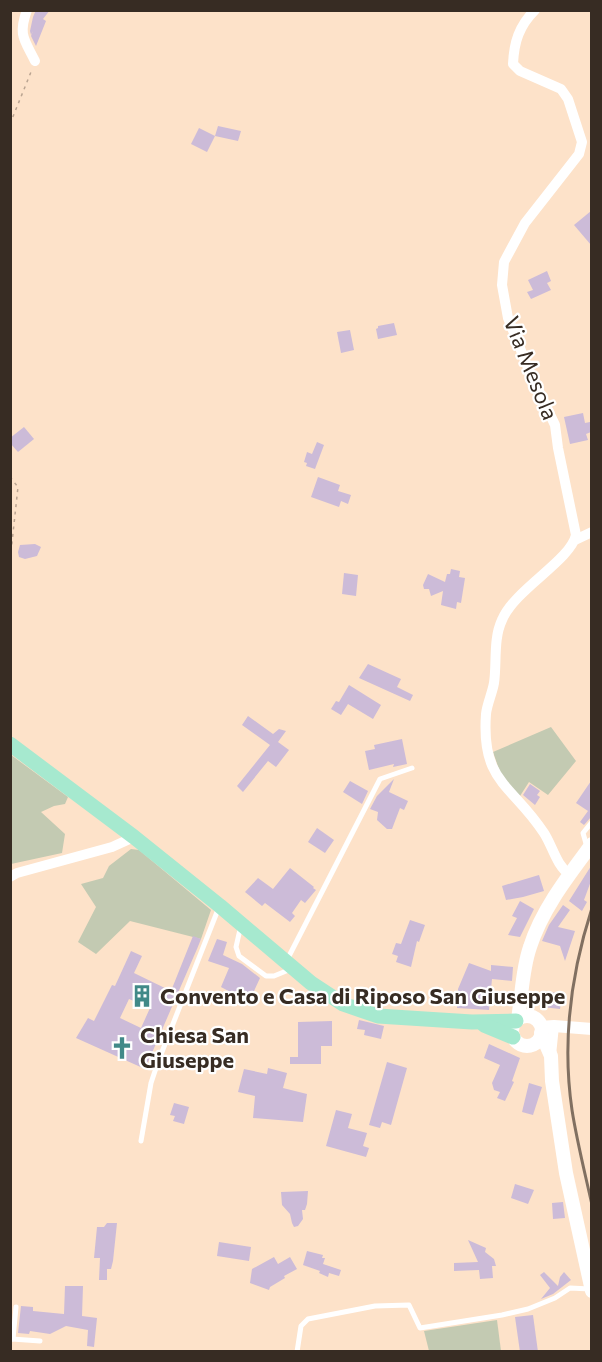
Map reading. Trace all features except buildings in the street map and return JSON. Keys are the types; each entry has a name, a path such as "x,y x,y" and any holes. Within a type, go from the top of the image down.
{"main road":[{"path":"10,744 134,837 311,983 343,1004 378,1016 534,1024"},
{"path":"590,846 545,913 534,937 523,974 523,990 526,1007 551,1056 552,1081 566,1173 591,1290"},
{"path":"472,1022 513,1037"},
{"path":"534,1024 512,1027 513,1037 518,1044 526,1046 540,1057 552,1081"},
{"path":"526,1046 536,1042 534,1024"}],"street":[{"path":"27,10 22,24 22,34 35,61"},
{"name":"Via Mesola","path":"535,10 518,32 513,64 520,71 561,88 568,99 582,142 579,154 525,223 504,262 502,285 508,318 555,425 576,535 575,540"},
{"path":"570,875 563,870 544,833 495,774 489,760 486,712 494,685 498,635 502,620 528,587 573,545 575,540 591,532"},
{"path":"10,877 17,873 112,847 134,837"},
{"path":"534,1024 591,1029"}],"lane":[{"path":"241,924 236,947 239,956 266,976 274,976 290,965 380,779 412,768"},
{"path":"590,846 583,833 591,822"},
{"path":"141,1141 158,1062 220,906"},
{"path":"297,1352 301,1326 308,1319 375,1306 409,1305 420,1328 528,1309 555,1298 570,1288 591,1290"},
{"path":"16,1306 12,1339 40,1341"}],"path":[{"path":"10,124 35,61"},
{"path":"10,477 18,487 10,561"}],"green space":[{"path":"551,727 576,761 548,795 529,782 520,796 502,778 493,752"},
{"path":"11,755 68,797 65,804 41,812 65,834 62,853 11,864"},
{"path":"131,849 139,850 211,910 201,939 130,921 96,954 78,942 96,907 81,884 103,878 109,866"},
{"path":"497,1320 501,1351 429,1351 424,1331"}],"railway":[{"path":"592,908 574,983 568,1033 572,1110 592,1205"}],"place":[{"name":"Convento e Casa di Riposo San Giuseppe","path":"142,996"},
{"name":"Chiesa San Giuseppe","path":"122,1048"}]}
